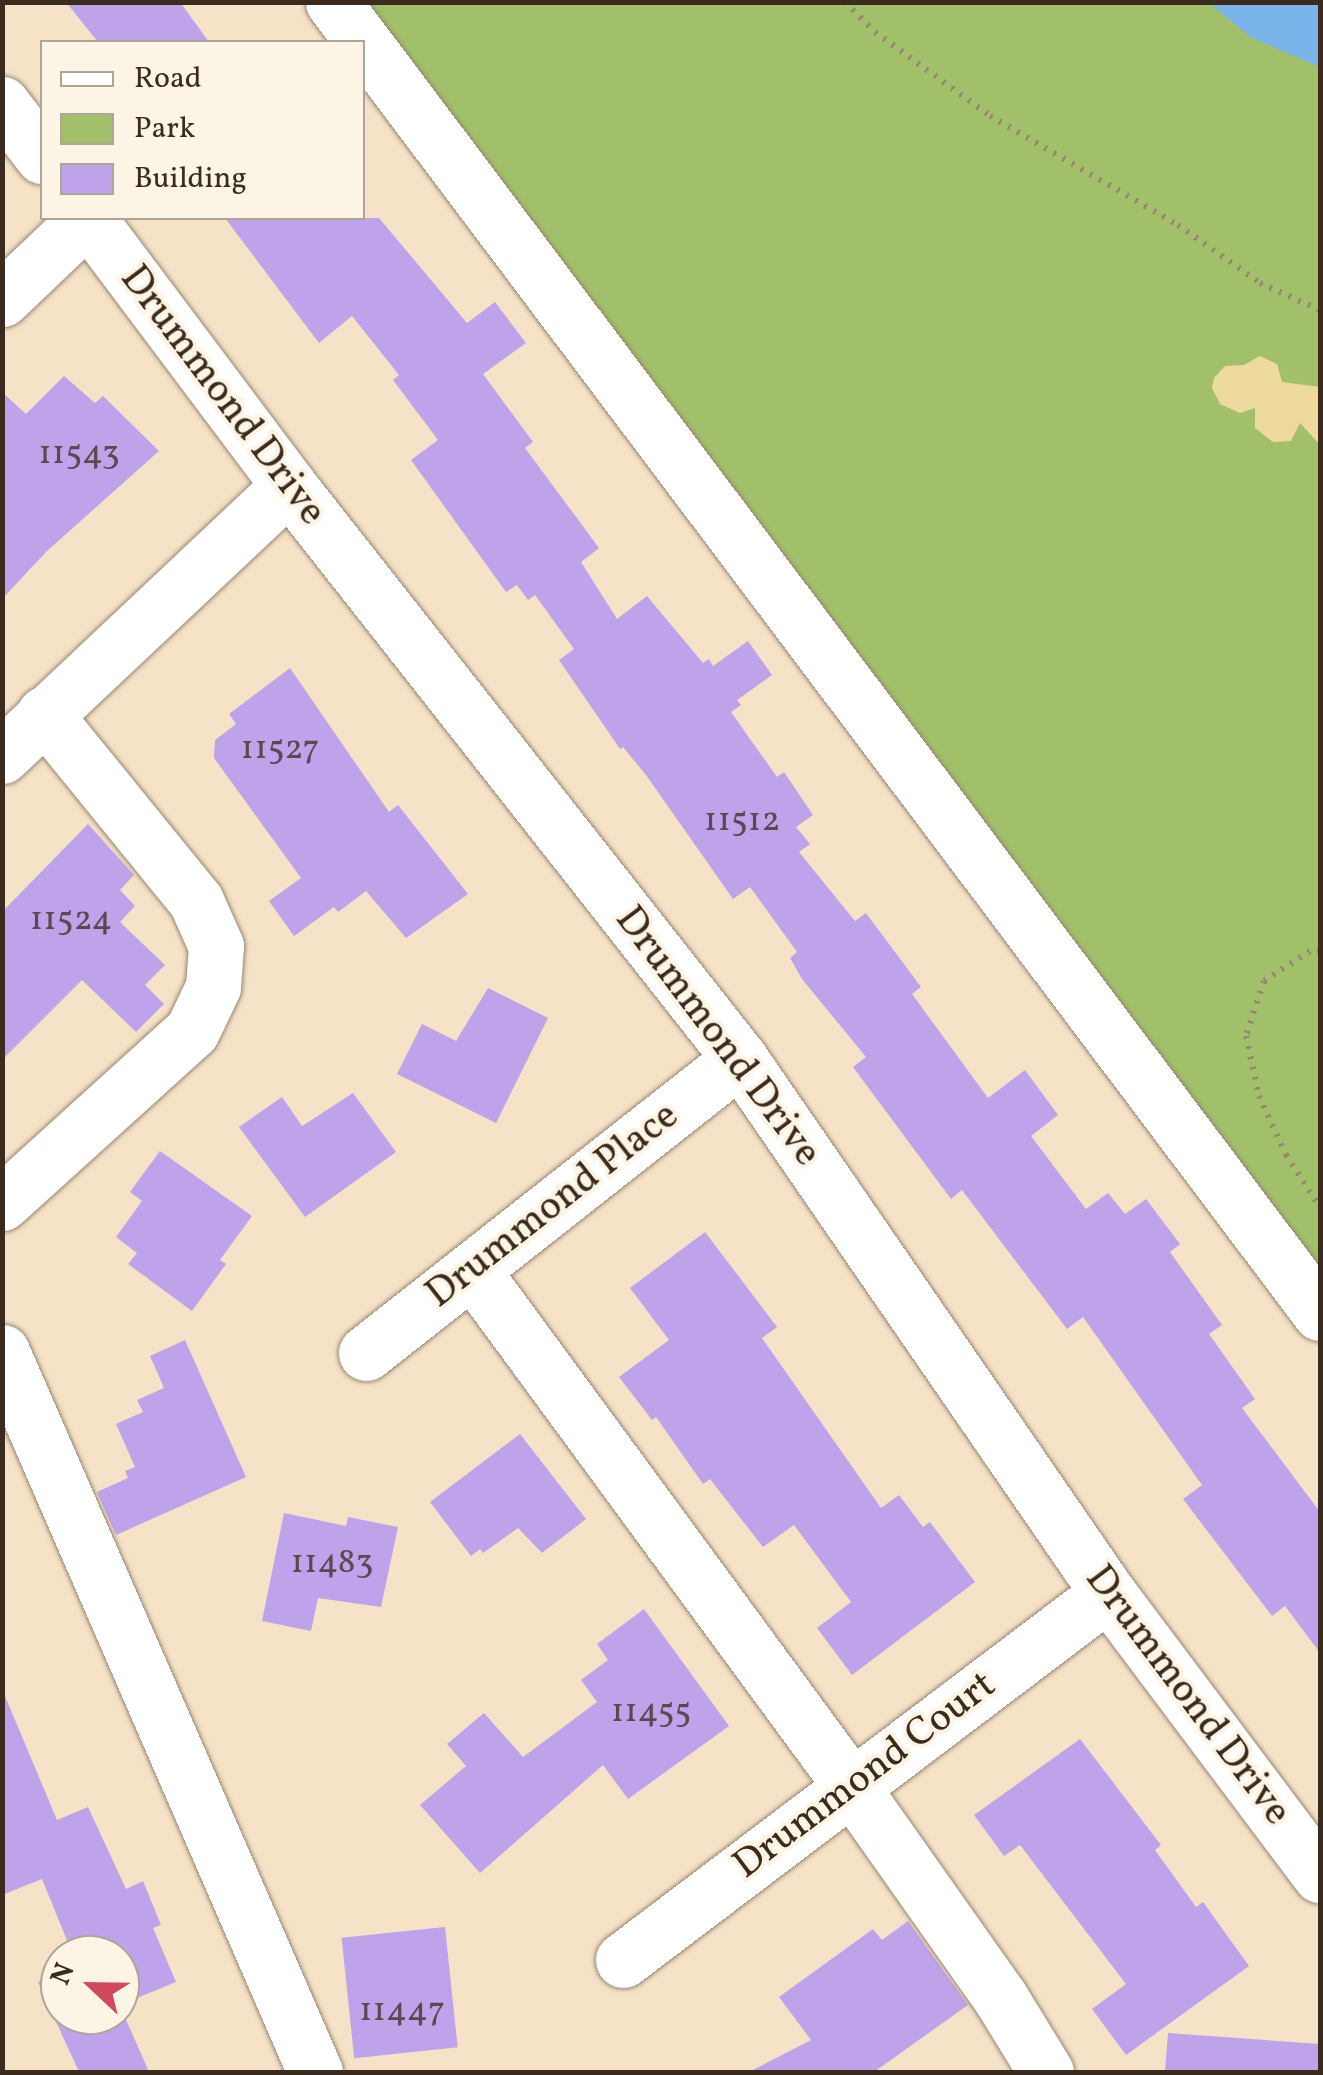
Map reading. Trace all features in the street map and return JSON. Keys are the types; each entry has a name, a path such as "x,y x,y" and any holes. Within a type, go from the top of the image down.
{"street":[{"path":"334,2 363,40"},
{"path":"365,43 1320,1313"},
{"path":"2,104 40,153"},
{"path":"2,300 85,220"},
{"name":"Drummond Drive","path":"89,220 289,486 740,1059 1108,1593 1320,1875"},
{"path":"2,756 289,486"},
{"path":"2,1203 192,1031 212,987 216,946 196,901 44,714"},
{"name":"Drummond Place","path":"366,1353 740,1059"},
{"path":"472,1270 851,1786 1000,1997 1046,2072"},
{"path":"2,1352 315,2072"},
{"name":"Drummond Court","path":"623,1960 1108,1593"}],"path":[{"path":"845,2 875,32 990,116 1178,225 1260,284 1320,310"},
{"path":"1320,951 1310,952 1264,981 1246,1036 1259,1096 1286,1155 1320,1207"}],"green space":[{"path":"349,3 1320,3 1320,1322"}],"sand":[{"path":"1260,356 1277,364 1282,382 1320,387 1320,445 1300,423 1291,441 1273,442 1255,428 1255,408 1240,413 1220,404 1212,388 1214,378 1225,366 1244,365"}],"water":[{"path":"1209,3 1320,3 1320,67 1252,38"}],"building":[{"path":"66,2 180,2 208,40 96,40"},
{"path":"379,218 467,323 495,302 526,343 483,374 533,442 525,448 599,548 581,562 617,619 647,596 703,663 709,659 713,666 748,641 772,675 737,700 741,705 731,712 777,777 784,772 813,815 796,827 810,844 799,852 855,921 866,913 921,987 912,994 988,1098 1025,1070 1058,1115 1031,1136 1086,1209 1108,1193 1125,1214 1146,1199 1180,1244 1170,1252 1222,1325 1209,1334 1255,1399 1242,1408 1320,1512 1320,1653 1285,1606 1272,1616 1183,1499 1202,1485 1083,1317 1067,1329 962,1190 951,1199 853,1067 866,1057 802,979 790,958 797,952 750,887 733,899 646,775 623,747 620,749 559,660 574,649 535,595 528,600 517,585 506,592 411,460 438,440 393,380 399,375 352,316 319,343 227,220"},
{"path":"64,376 95,403 103,396 159,451 47,551 2,599 2,392 26,414"},
{"path":"290,668 389,812 398,805 468,894 406,938 366,891 338,912 334,907 294,936 269,901 301,878 214,758 215,740 236,724 229,714"},
{"path":"88,824 134,875 120,890 135,906 120,922 165,965 145,985 164,1004 136,1032 82,980 2,1060 2,912"},
{"path":"488,988 548,1018 496,1123 397,1074 422,1024 456,1041"},
{"path":"353,1093 396,1152 305,1217 239,1127 282,1097 302,1126"},
{"path":"160,1151 252,1216 220,1260 226,1264 192,1311 128,1264 137,1253 116,1237 142,1201 130,1192"},
{"path":"705,1232 777,1327 762,1338 881,1508 899,1495 923,1527 930,1522 975,1582 852,1675 817,1628 851,1602 794,1525 763,1547 710,1479 703,1484 656,1417 652,1420 619,1377 669,1340 630,1288"},
{"path":"185,1340 246,1477 116,1535 97,1492 128,1478 125,1471 135,1467 116,1424 143,1412 137,1400 164,1388 150,1356"},
{"path":"520,1434 586,1519 542,1553 518,1528 483,1553 480,1549 471,1556 430,1502"},
{"path":"284,1513 346,1526 348,1517 398,1527 381,1607 318,1598 311,1631 262,1621"},
{"path":"644,1609 729,1726 628,1799 603,1765 480,1873 420,1805 466,1766 447,1744 484,1713 523,1757 597,1702 581,1680 608,1660 597,1644"},
{"path":"2,1689 57,1820 88,1807 126,1889 143,1881 161,1925 153,1928 176,1982 140,1997 140,1935 65,1935 42,1879 2,1895"},
{"path":"1080,1739 1161,1845 1155,1850 1196,1907 1203,1902 1249,1966 1126,2055 1092,2009 1126,1984 1020,1845 1004,1856 974,1815"},
{"path":"908,1921 968,2005 874,2072 749,2072 811,2040 779,1997 873,1929 882,1940"},
{"path":"445,1927 458,2047 354,2058 342,1938"},
{"path":"1168,2033 1320,2044 1320,2072 1165,2072"},
{"path":"62,2035 133,2035 149,2072 79,2072"}]}
